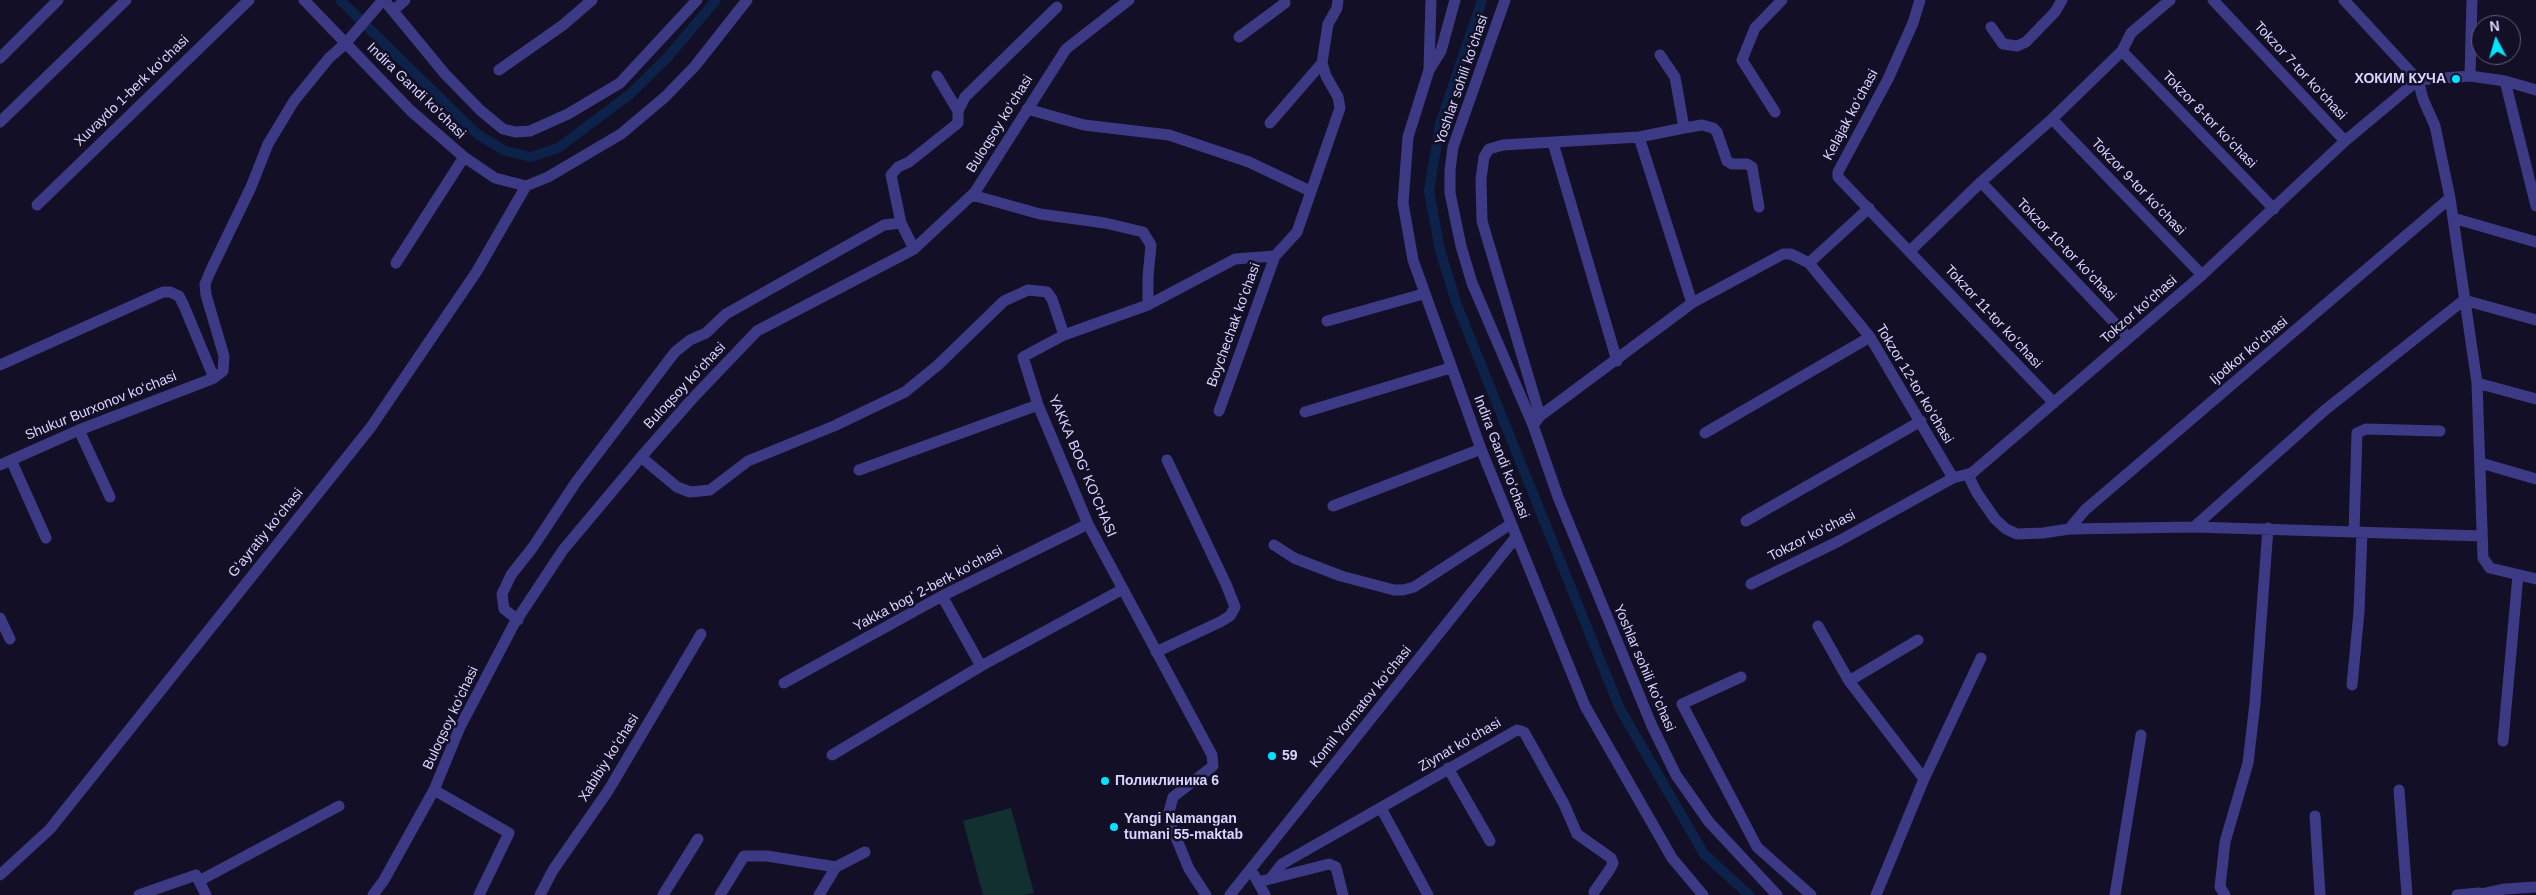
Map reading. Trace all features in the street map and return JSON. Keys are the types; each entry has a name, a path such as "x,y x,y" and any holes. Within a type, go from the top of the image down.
{"street":[{"path":"0,58 58,0"},
{"path":"0,122 126,0"},
{"name":"Xuvaydo 1-berk koʻchasi","path":"36,205 249,0"},
{"name":"Indira Gandi koʻchasi","path":"304,0 411,111 464,157 495,178 526,186"},
{"path":"0,365 162,292 170,292 179,296 214,378 223,371 225,366 206,295 205,284 210,272 251,187 268,144 294,101 329,58 345,44 384,0 445,74 480,110 504,128 515,132 530,131 568,114 620,83 697,0"},
{"path":"393,11 405,0"},
{"path":"498,70 563,25 592,0"},
{"path":"526,186 548,177 621,134 665,97 695,66 747,0"},
{"name":"Buloqsoy koʻchasi","path":"373,895 384,880 434,790 460,727 518,620 563,550 641,457 692,399 757,331 914,248 972,195 1066,49 1129,0"},
{"path":"1239,37 1285,3 1284,0"},
{"path":"1270,123 1322,63 1328,24 1337,8 1338,0"},
{"path":"1429,70 1431,0"},
{"name":"Indira Gandi koʻchasi","path":"1456,0 1441,51 1429,70 1412,118 1404,180 1407,232 1423,294 1481,449 1585,706 1672,858 1698,893"},
{"name":"Yoshlar sohili koʻchasi","path":"1505,0 1452,147 1450,193 1461,246 1472,283 1537,420"},
{"path":"1775,112 1745,68 1742,60 1755,28 1782,0"},
{"name":"Kelajak koʻchasi","path":"1910,251 1838,177 1838,172 1888,79 1913,24 1920,0"},
{"path":"1991,27 2004,44 2017,46 2026,42 2055,12 2062,0"},
{"path":"1910,251 1980,182 2052,119 2122,51 2131,33 2170,0"},
{"name":"Tokzor 7-tor koʻchasi","path":"2213,0 2345,141"},
{"path":"2344,0 2418,80 2423,99 2435,126 2450,198 2477,383 2483,558 2487,566 2536,580"},
{"path":"2470,76 2472,0"},
{"path":"958,111 973,88 1057,7"},
{"name":"Tokzor 8-tor koʻchasi","path":"2122,51 2274,209"},
{"path":"1660,55 1675,77 1684,128"},
{"name":"Boychechak koʻchasi","path":"1219,411 1275,256 1297,232 1340,108 1338,97 1326,76 1322,63"},
{"path":"914,248 901,223 891,175 898,166 909,162 958,123 958,111 937,76"},
{"path":"2418,80 2470,76 2536,90"},
{"name":"Tokzor koʻchasi","path":"1751,584 1839,541 1953,478 1968,475 2202,275 2345,141 2418,80"},
{"path":"2505,82 2536,206"},
{"path":"1027,109 1084,125 1169,135 1249,162 1310,191"},
{"name":"Tokzor 9-tor koʻchasi","path":"2052,119 2202,275"},
{"name":"Yoshlar sohili koʻchasi","path":"1759,208 1752,167 1748,164 1732,164 1727,161 1717,132 1712,128 1702,125 1639,137 1503,146 1489,149 1484,158 1481,178 1482,221 1558,497 1601,605 1652,726 1676,775 1709,822 1777,895"},
{"path":"1639,137 1692,304"},
{"path":"1553,143 1617,361"},
{"path":"396,263 464,157"},
{"name":"Tokzor 10-tor koʻchasi","path":"1980,182 2129,338"},
{"name":"Gʻayratiy koʻchasi","path":"0,875 50,829 371,426 477,271 526,186"},
{"path":"972,195 1040,214 1142,232 1151,245 1148,304"},
{"name":"Ijodkor koʻchasi","path":"2070,529 2092,503 2250,371 2450,198"},
{"path":"1537,420 1692,304 1783,254 1792,254 1808,263 1869,208"},
{"path":"2453,218 2536,242"},
{"path":"518,620 504,609 502,594 511,575 533,547 576,482 675,352 690,340 706,332 726,314 804,269 884,224 901,223"},
{"name":"Tokzor 11-tor koʻchasi","path":"1910,251 2054,403"},
{"name":"YAKKA BOG' KO'CHASI","path":"1206,895 1189,869 1170,823 1169,812 1173,797 1208,772 1213,766 1213,760 1088,524 1038,405 1023,357 1064,335 1148,304 1235,259 1275,256"},
{"name":"Tokzor 12-tor koʻchasi","path":"1808,263 1870,337 1953,478"},
{"path":"641,457 677,487 690,492 710,490 748,461 834,426 905,392 938,365 1004,301 1028,290 1047,292 1052,299 1064,335"},
{"path":"1327,321 1423,294"},
{"path":"2464,300 2536,320"},
{"path":"2194,527 2325,410 2464,300"},
{"path":"1705,433 1870,337"},
{"path":"1305,412 1450,368"},
{"name":"Shukur Burxonov koʻchasi","path":"0,465 78,430 214,378"},
{"path":"2477,383 2536,399"},
{"path":"859,470 1038,405"},
{"path":"1746,521 1921,421"},
{"path":"2352,685 2359,612 2357,433 2366,429 2440,431"},
{"path":"78,430 110,497"},
{"path":"1332,506 1481,449"},
{"path":"11,460 46,538"},
{"path":"1156,652 1220,622 1230,616 1235,607 1167,460"},
{"path":"2481,464 2536,479"},
{"path":"1968,475 1984,504 2006,529 2017,534 2070,529 2194,527 2482,536"},
{"name":"Yakka bogʻ 2-berk koʻchasi","path":"784,683 942,596 1088,524"},
{"path":"1274,545 1294,558 1341,576 1394,590 1403,590 1414,587 1511,524"},
{"path":"2225,895 2220,887 2225,842 2248,763 2256,703 2268,528"},
{"name":"Komil Yormatov koʻchasi","path":"1230,895 1516,537"},
{"path":"2503,741 2518,575"},
{"path":"832,755 980,666 1123,589"},
{"path":"942,596 980,666"},
{"path":"0,618 10,639"},
{"path":"1818,626 1848,680 1924,779"},
{"name":"Xabibiy koʻchasi","path":"540,895 553,870 608,791 701,634"},
{"path":"1848,680 1918,640"},
{"path":"1876,895 1924,779 1981,658"},
{"path":"1741,677 1682,704 1757,847 1811,895"},
{"name":"Ziynat koʻchasi","path":"1271,878 1282,864 1382,808 1506,734 1517,730 1524,732 1564,804 1577,834 1611,858 1613,863 1595,894"},
{"path":"2115,895 2141,735"},
{"path":"1448,768 1490,841"},
{"path":"434,790 509,833 479,895"},
{"path":"2398,790 2406,895"},
{"path":"199,881 339,806"},
{"path":"1382,808 1428,895"},
{"path":"2316,816 2320,895"},
{"path":"663,895 698,839"},
{"path":"819,895 836,867 865,852"},
{"path":"720,895 744,856 767,856 836,867"},
{"name":"Ziynat koʻchasi","path":"1258,882 1330,864 1336,867 1343,895"},
{"path":"1251,869 1265,895"},
{"path":"139,895 196,875 206,895"},
{"path":"2457,895 2536,887"}],"green space":[{"path":"1011,808 1034,893 1025,895 983,895 963,821"}],"waterway":[{"path":"340,0 477,134 505,151 531,157 558,148 629,95 667,58 716,0"},
{"path":"1482,0 1440,124 1429,191 1440,250 1457,305 1620,709 1704,854 1749,895"}],"place":[{"name":"ХОКИМ КУЧА","path":"2456,79"},
{"name":"59","path":"1272,756"},
{"name":"Поликлиника 6","path":"1105,781"},
{"name":"Yangi Namangan tumani 55-maktab","path":"1114,827"}]}
